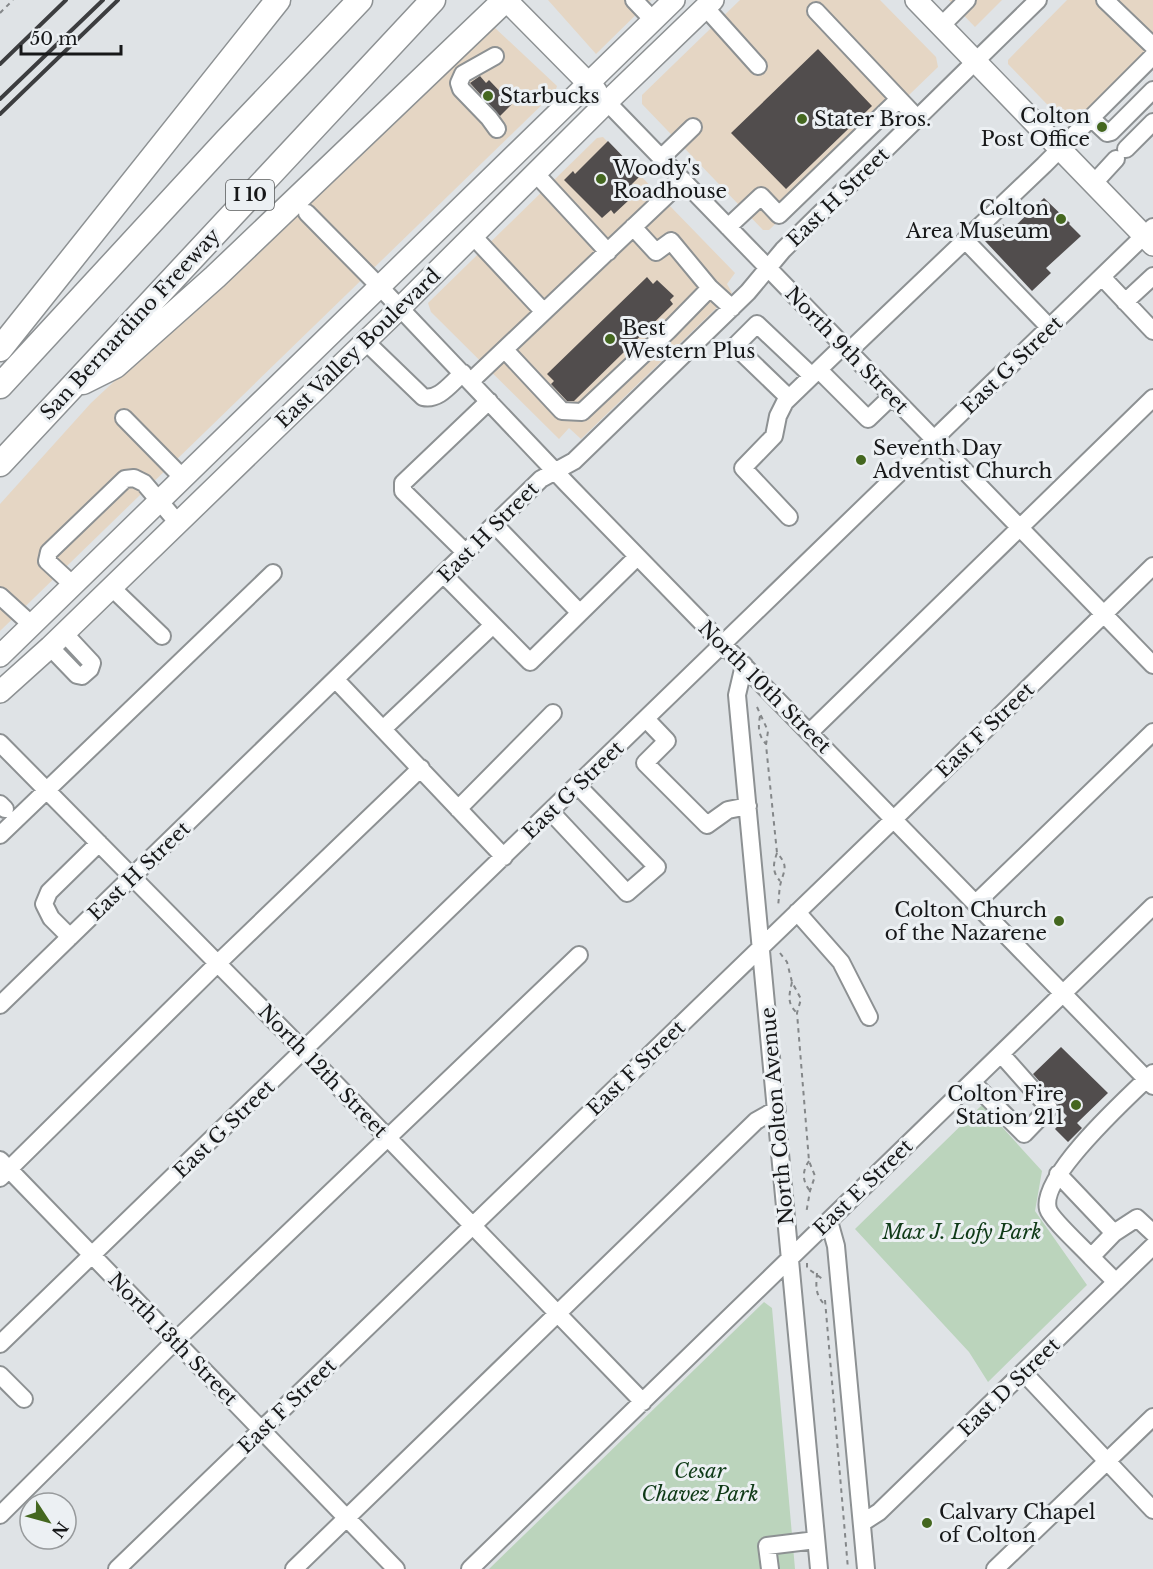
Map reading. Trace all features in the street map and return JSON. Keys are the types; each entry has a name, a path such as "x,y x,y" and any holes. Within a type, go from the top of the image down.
{"highway":[{"path":"0,349 278,0"},
{"name":"I 10","path":"0,386 226,141 360,0"},
{"name":"San Bernardino Freeway","path":"0,464 433,0"},
{"path":"68,390 115,366 215,278 506,0"}],"main road":[{"path":"506,0 607,102"},
{"name":"East Valley Boulevard","path":"0,656 674,0"},
{"path":"916,0 1092,183 1150,236"},
{"name":"East Valley Boulevard","path":"0,692 57,640 400,308 709,4"}],"street":[{"path":"634,0 653,21"},
{"path":"941,26 967,0"},
{"name":"East H Street","path":"0,1005 541,479 574,461 728,312 783,250 1038,0"},
{"path":"1105,0 1153,46"},
{"path":"709,4 758,66"},
{"path":"816,11 918,119"},
{"path":"495,56 463,74 459,83 461,89 497,129"},
{"path":"789,518 743,468 774,436 778,416 789,399 815,373 846,348 965,240 1060,150 1153,56"},
{"path":"1091,118 1107,133 1111,132 1153,90"},
{"path":"728,227 761,196 778,215 899,99"},
{"name":"North 9th Street","path":"607,102 1153,665"},
{"path":"1092,183 1153,122"},
{"path":"661,158 693,127"},
{"path":"536,174 608,252"},
{"path":"365,341 423,397 431,399 438,396 504,350 683,180"},
{"name":"North 10th Street","path":"307,213 467,377 637,557 1063,994 1151,1080"},
{"path":"633,227 656,252 671,241 710,288 744,336"},
{"path":"473,236 544,312"},
{"name":"East G Street","path":"0,1344 1102,277 1150,236"},
{"path":"965,240 1050,328"},
{"path":"1125,302 1153,276"},
{"path":"1102,277 1153,331"},
{"path":"504,350 562,411 582,412 710,288"},
{"path":"789,399 735,346 757,324 868,419 892,396"},
{"path":"810,732 1153,398"},
{"path":"466,553 404,491 403,483 489,401"},
{"path":"124,418 184,479"},
{"path":"73,585 47,561 49,552 125,478 134,478 144,483 178,523"},
{"path":"495,525 580,614"},
{"path":"444,575 530,662 637,557"},
{"name":"East F Street","path":"117,1569 473,1227 1153,566"},
{"path":"0,835 273,573"},
{"path":"111,587 162,636"},
{"path":"0,596 32,625"},
{"path":"383,729 493,625"},
{"name":"North Colton Avenue","path":"744,665 736,695 819,1569"},
{"path":"336,680 504,857"},
{"path":"458,808 553,713"},
{"path":"646,719 667,741 645,763 707,825 728,810 748,806"},
{"path":"976,903 1153,732"},
{"name":"North 12th Street","path":"0,743 304,1051 643,1402"},
{"path":"3,1169 421,768"},
{"path":"551,812 627,893 657,867 578,786"},
{"path":"70,937 51,918 44,904 49,892 99,843"},
{"name":"East E Street","path":"470,1569 1153,906"},
{"path":"797,912 842,962 869,1017"},
{"path":"0,1515 175,1341 579,955"},
{"path":"972,1082 1024,1134 1049,1108 1001,1054"},
{"path":"1116,1282 1049,1212 1046,1200 1058,1174 1077,1149 1151,1080"},
{"path":"294,1569 756,1121 777,1109"},
{"name":"North 13th Street","path":"3,1169 93,1256 396,1569"},
{"path":"1058,1174 1114,1233"},
{"path":"1091,1257 1114,1233 1137,1218 1153,1233"},
{"path":"829,1221 836,1246 866,1569"},
{"name":"East D Street","path":"861,1523 879,1512 1153,1246"},
{"path":"1024,1373 1153,1510"},
{"path":"0,1375 24,1399"},
{"path":"995,1569 1153,1417"},
{"path":"770,1569 767,1546 816,1540"}],"path":[{"path":"0,13 13,0"},
{"path":"757,707 768,731 766,745 777,853 785,866 778,906"},
{"path":"760,716 759,730 766,745"},
{"path":"777,853 773,863 775,875 781,882"},
{"path":"780,953 787,962 792,982 801,999 797,1013 809,1161 815,1176 806,1214"},
{"path":"792,982 789,1001 797,1013"},
{"path":"809,1161 804,1168 803,1175 810,1191"},
{"path":"807,1263 807,1268 817,1273 827,1288"},
{"path":"817,1273 816,1290 824,1304"},
{"path":"826,1295 824,1304 848,1569"}],"shaded area":[{"path":"548,0 651,0 596,54"},
{"path":"740,0 880,0 936,57 938,67 769,230 763,230 642,104 642,95"},
{"path":"949,0 1002,0 975,27"},
{"path":"1067,0 1153,0 1153,49 1071,129 1008,64 1008,60"},
{"path":"494,27 557,86 555,92 0,631 0,504 91,403"},
{"path":"603,137 735,273 727,284 732,293 581,439 569,428 559,439 431,312 428,303 597,138"}],"green space":[{"name":"Max J. Lofy Park","path":"982,1105 1042,1171 1035,1211 1087,1285 988,1382 969,1352 855,1229"},
{"name":"Cesar Chavez Park","path":"764,1302 772,1308 795,1569 489,1569"}],"building":[{"name":"Stater Bros.","path":"818,49 872,106 786,189 731,133"},
{"name":"Starbucks","path":"480,76 486,83 489,80 512,104 500,116 470,83"},
{"name":"Woody's Roadhouse","path":"608,141 636,170 634,172 639,177 632,184 637,192 614,214 611,210 602,218 564,180 573,171 575,174"},
{"path":"1044,198 1081,236 1046,268 1051,273 1032,291 985,241 1003,224 1010,231"},
{"name":"Best Western Plus","path":"647,277 653,284 657,280 674,296 670,300 673,304 574,401 567,401 551,384 554,381 547,374"},
{"name":"Colton Fire Station 211","path":"1061,1047 1108,1093 1077,1123 1082,1128 1068,1142 1055,1129 1067,1116 1033,1074"}],"railway":[{"path":"0,64 66,0"},
{"path":"0,99 103,0"},
{"path":"0,114 118,0"}],"place":[{"name":"Starbucks","path":"488,96"},
{"name":"Stater Bros.","path":"802,119"},
{"name":"Colton Post Office","path":"1102,127"},
{"name":"Woody's Roadhouse","path":"601,179"},
{"name":"Colton Area Museum","path":"1061,219"},
{"name":"Best Western Plus","path":"610,339"},
{"name":"Seventh Day Adventist Church","path":"861,460"},
{"name":"Colton Church of the Nazarene","path":"1059,921"},
{"name":"Colton Fire Station 211","path":"1076,1105"},
{"name":"Calvary Chapel of Colton","path":"927,1523"}]}
